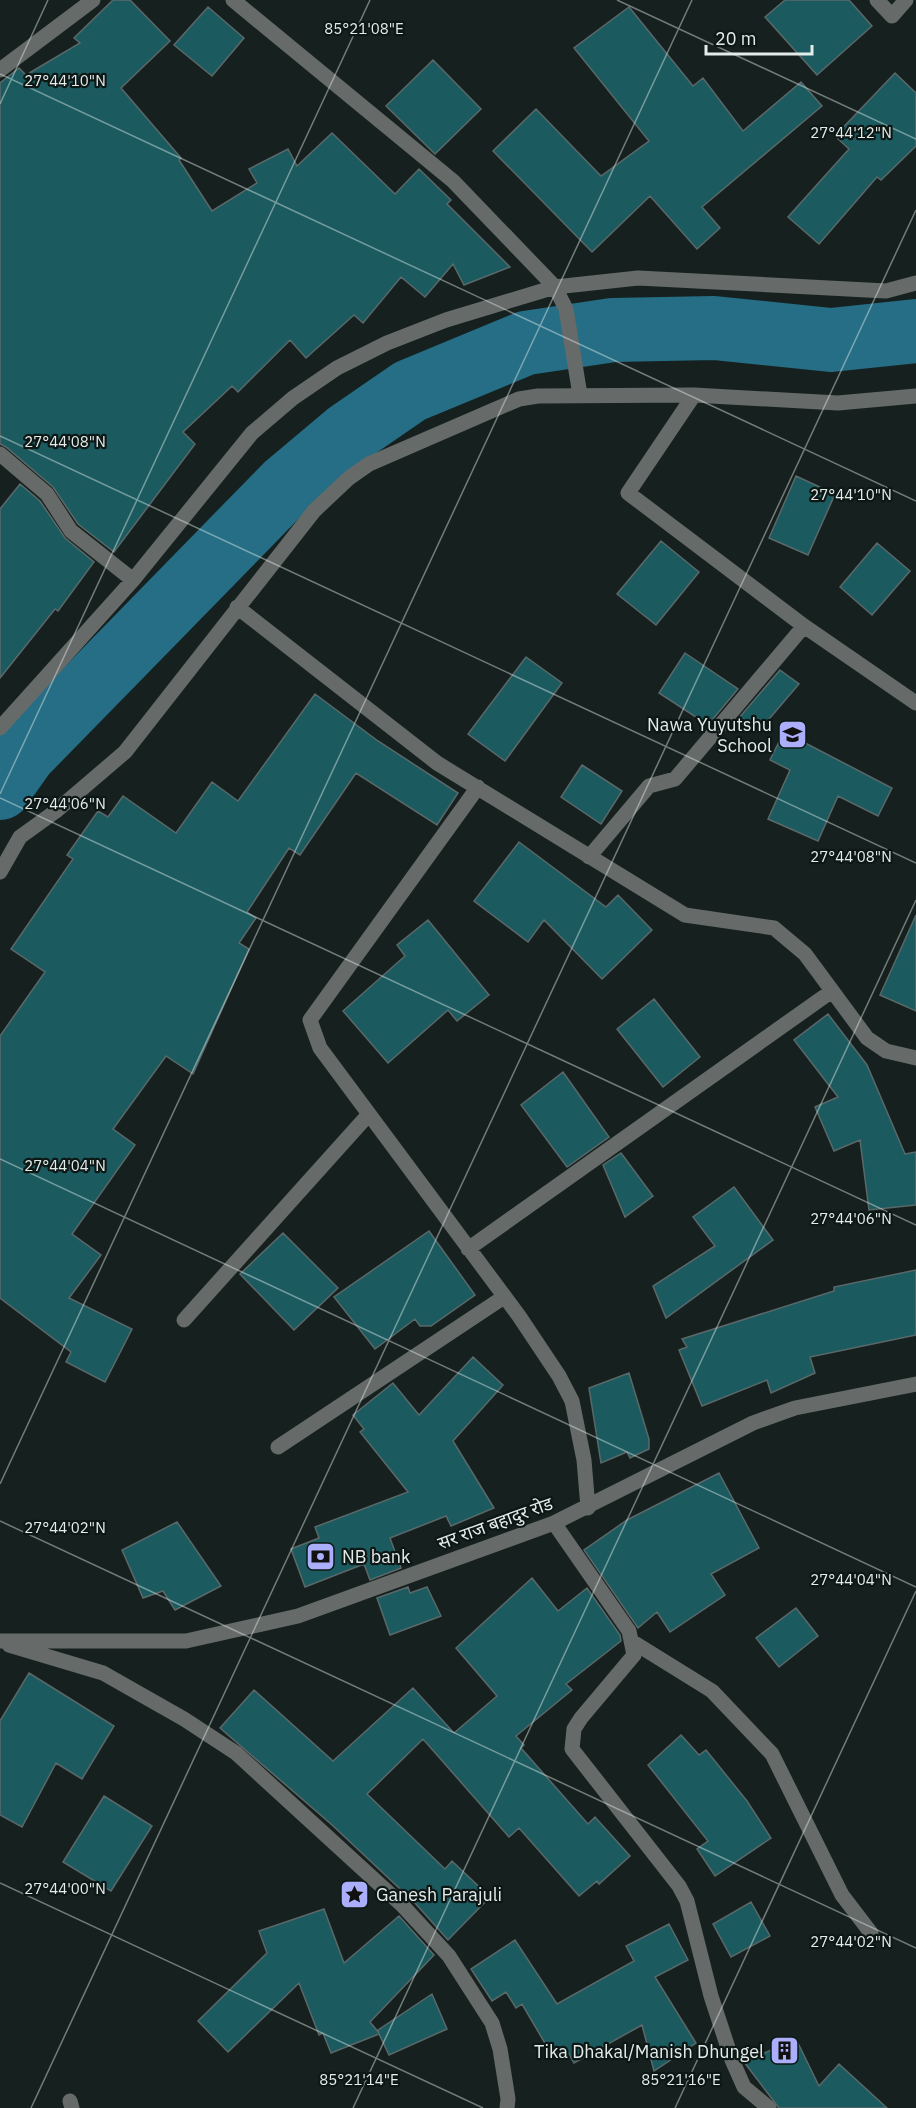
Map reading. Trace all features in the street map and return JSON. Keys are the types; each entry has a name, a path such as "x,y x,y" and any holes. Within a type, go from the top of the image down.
{"street":[{"path":"0,70 93,0"},
{"path":"233,0 453,182 555,287 566,309 580,396"},
{"path":"876,0 892,16 906,0"},
{"path":"0,728 133,580 252,433 293,398 337,368 387,343 490,305 555,287 638,278 886,291 916,283"},
{"path":"0,872 20,837 56,811 125,752 314,511 349,478 369,464 519,399 556,394 580,396 694,395 838,403 916,396"},
{"path":"694,395 628,493 804,626 916,703"},
{"path":"0,454 46,494 71,531 133,580"},
{"path":"237,607 437,763 685,915 774,928 805,954 867,1038 886,1051 916,1058"},
{"path":"589,857 649,786 675,779 804,626"},
{"path":"478,787 310,1020 320,1048 560,1376 572,1401 584,1460 588,1508"},
{"path":"468,1249 832,991"},
{"path":"184,1320 369,1114"},
{"path":"278,1447 504,1297"},
{"name":"सर राज बहादुर रोड","path":"0,1642 186,1641 298,1617 554,1523 588,1508 753,1423 795,1408 916,1384"},
{"path":"554,1523 629,1631 633,1642 634,1655 577,1724 572,1749 680,1886 687,1901 711,1996 732,2060 744,2087 769,2108"},
{"path":"0,1642 103,1673 184,1719 236,1753 402,1905 449,1956 492,2023 501,2049 508,2099 507,2108"},
{"path":"633,1642 712,1691 772,1754 842,1895 871,1933"}],"building":[{"path":"113,0 130,0 170,41 121,88 181,158 179,160 212,211 257,183 249,169 288,149 297,166 332,133 395,194 419,169 451,200 447,204 510,267 464,285 453,264 425,297 401,277 363,323 354,315 306,358 290,340 238,392 232,386 183,432 195,444 114,552 78,524 53,487 0,444 0,83 19,68 26,75 80,43 74,38"},
{"path":"785,0 849,0 872,26 817,75 765,17"},
{"path":"208,7 244,38 212,76 174,45"},
{"path":"629,7 693,86 703,78 743,131 801,82 822,106 702,207 720,228 697,249 650,196 592,252 493,151 536,109 601,176 649,141 574,48"},
{"path":"433,60 481,109 435,154 386,106"},
{"path":"895,73 916,93 916,146 881,180 877,177 819,244 788,217 849,149 835,136"},
{"path":"796,476 835,494 808,555 769,538"},
{"path":"20,484 40,501 65,538 94,562 58,611 55,609 0,678 0,509"},
{"path":"661,541 699,572 656,625 617,594"},
{"path":"877,543 910,571 872,615 840,587"},
{"path":"685,653 738,689 708,725 659,693"},
{"path":"526,657 562,683 505,761 468,734"},
{"path":"780,670 799,684 758,732 738,719"},
{"path":"315,694 378,741 458,793 437,825 356,773 300,855 289,848 247,912 256,918 239,943 249,949 193,1074 166,1056 113,1129 135,1145 72,1234 101,1255 69,1298 132,1329 105,1382 66,1362 71,1352 0,1298 0,1036 45,972 11,949 73,859 67,855 98,811 108,817 123,796 176,833 212,782 238,801"},
{"path":"784,732 892,788 878,816 838,796 818,841 768,819 790,770 770,760"},
{"path":"582,765 622,791 601,824 561,797"},
{"path":"519,842 606,907 618,895 652,930 602,979 544,920 528,942 474,901"},
{"path":"916,915 916,1011 880,995"},
{"path":"428,920 489,995 457,1021 448,1010 388,1063 343,1011 405,956 397,945"},
{"path":"654,999 700,1057 663,1087 617,1029"},
{"path":"828,1014 867,1065 905,1154 916,1152 916,1205 869,1210 860,1140 834,1151 815,1107 838,1097 794,1040"},
{"path":"563,1072 609,1137 567,1167 521,1105"},
{"path":"621,1153 653,1196 625,1217 603,1165"},
{"path":"734,1187 773,1240 666,1318 653,1286 715,1246 693,1217"},
{"path":"429,1231 475,1295 431,1326 420,1326 415,1319 375,1349 334,1297"},
{"path":"283,1233 338,1288 294,1330 240,1274"},
{"path":"916,1270 916,1335 810,1357 815,1373 771,1393 767,1380 702,1406 679,1350 687,1347 682,1339 834,1291 834,1287"},
{"path":"473,1357 503,1385 453,1441 494,1508 451,1526 446,1516 390,1538 401,1568 370,1580 364,1564 305,1587 291,1549 319,1538 315,1527 408,1492 360,1432 364,1429 353,1415 393,1383 419,1415"},
{"path":"629,1373 649,1439 649,1449 630,1458 627,1452 601,1463 589,1388"},
{"path":"719,1473 759,1548 711,1574 725,1595 670,1632 657,1612 638,1628 584,1550 627,1520"},
{"path":"177,1522 221,1586 175,1610 163,1591 143,1598 122,1550"},
{"path":"532,1578 558,1611 587,1588 620,1635 621,1641 566,1684 572,1690 516,1736 524,1745 521,1748 588,1824 595,1817 630,1856 599,1884 597,1881 579,1896 519,1828 509,1837 423,1739 367,1794 445,1869 452,1861 490,1897 448,1940 415,1903 331,1824 220,1728 254,1690 333,1761 413,1688 454,1733 497,1696 456,1648"},
{"path":"408,1587 410,1593 427,1587 441,1616 390,1635 377,1598"},
{"path":"796,1608 818,1636 779,1667 756,1638"},
{"path":"29,1673 114,1726 82,1779 56,1763 22,1827 0,1815 0,1721"},
{"path":"681,1735 699,1755 706,1750 747,1801 771,1838 715,1876 697,1849 708,1841 648,1765"},
{"path":"104,1796 152,1826 111,1891 63,1862"},
{"path":"751,1902 770,1936 731,1957 713,1924"},
{"path":"324,1909 344,1963 399,1916 434,1955 370,2022 379,2033 378,2030 432,1994 447,2029 389,2055 379,2034 331,2053 323,2033 319,2035 299,1983 228,2052 198,2021 267,1953 259,1931"},
{"path":"669,1924 688,1960 655,1977 696,2043 654,2071 642,2025 574,2063 566,2049 553,2057 522,2004 516,2008 506,1992 492,2001 471,1969 515,1940 557,2004 634,1961 626,1946"},
{"path":"796,2039 819,2086 839,2064 887,2108 779,2108 744,2062"}],"waterway":[{"path":"0,788 24,754 286,486 349,433 410,391 526,343 613,330 714,328 831,340 916,331"}],"place":[{"name":"Nawa Yuyutshu School","path":"793,734"},
{"name":"NB bank","path":"321,1556"},
{"name":"Ganesh Parajuli","path":"355,1894"},
{"name":"Tika Dhakal/Manish Dhungel","path":"785,2051"}]}
